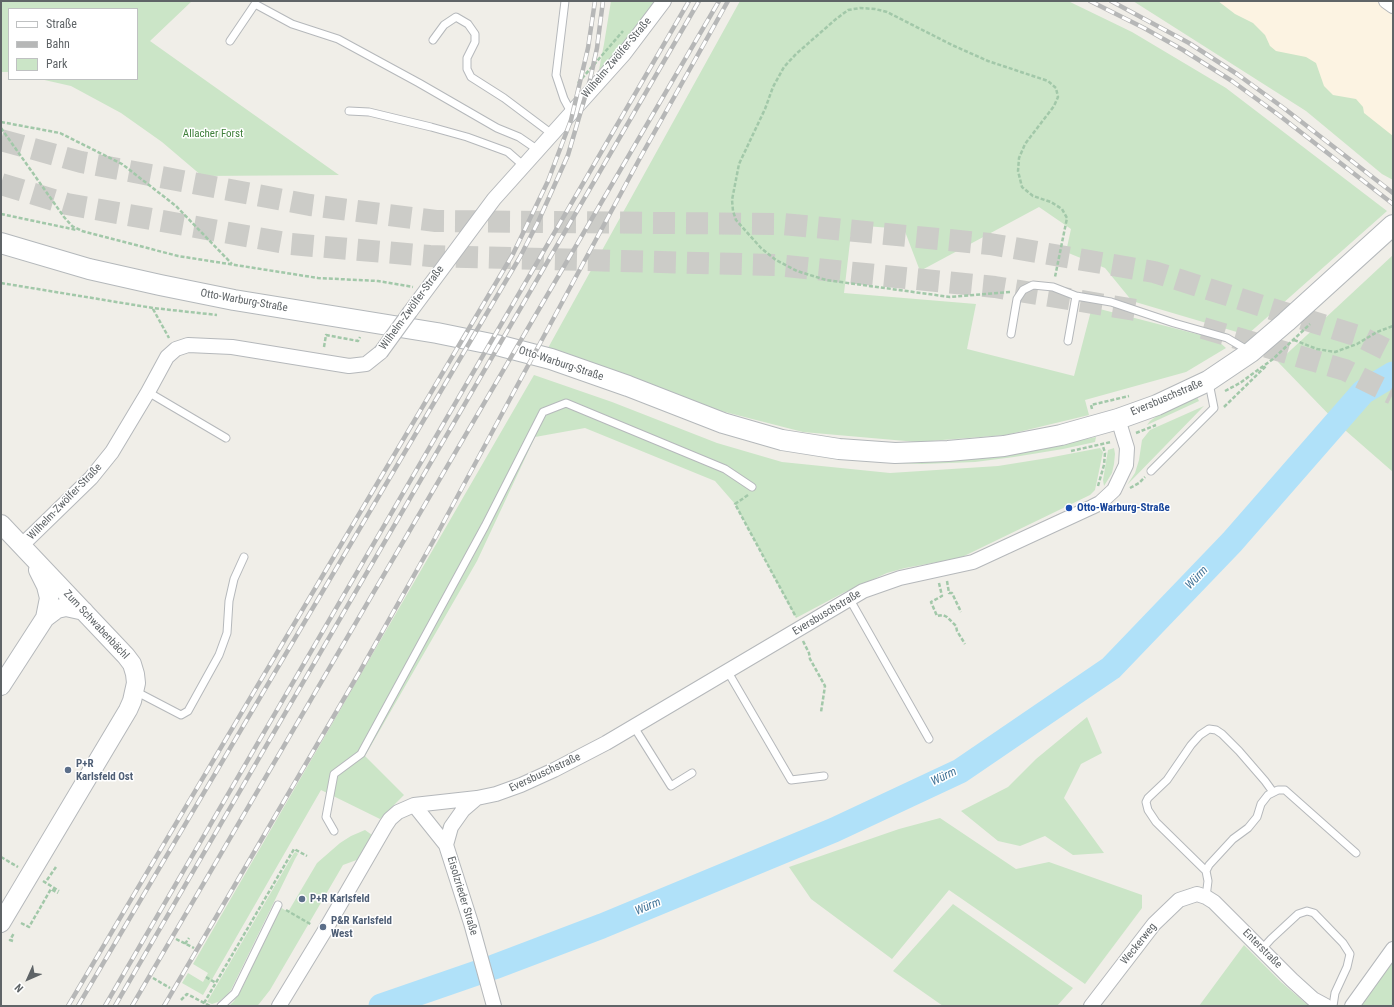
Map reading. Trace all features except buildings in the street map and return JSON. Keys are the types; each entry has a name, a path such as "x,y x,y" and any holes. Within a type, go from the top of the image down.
{"main road":[{"name":"Eversbuschstraße","path":"1118,419 1157,405 1208,380 1251,352 1393,225"},
{"name":"Otto-Warburg-Straße","path":"1,243 89,269 160,285 234,300 437,333 501,346 551,359 628,386 723,423 782,440 839,449 895,453 948,451 1004,446 1061,435 1118,419"}],"street":[{"name":"Wilhelm-Zwölfer-Straße","path":"22,546 91,478 112,452 148,392 167,356 176,349 188,345 232,347 349,366 366,364 382,352 424,292 494,199 624,54 664,1"},
{"path":"1386,1 1393,6"},
{"name":"Eversbuschstraße","path":"278,1006 324,932 390,819 398,812 414,805 477,798 503,792 540,776 634,727 863,591 900,578 973,562 1100,503 1114,490 1126,465 1127,454 1118,419"},
{"name":"Zum Schwabenbächl","path":"1,524 126,656 132,664 135,674 135,691 128,710 1,923"},
{"name":"Zum Schwabenbächl","path":"22,546 46,586 49,598 45,618"},
{"path":"1,686 45,618 57,609 66,607 84,611"},
{"name":"Eisolzrieder Straße","path":"446,844 451,827 462,810 477,798"},
{"name":"Eisolzrieder Straße","path":"414,805 446,844 479,951 494,1006"},
{"name":"Enterstraße","path":"1201,895 1214,902 1292,980 1313,999 1326,1006"},
{"name":"Weckerweg","path":"1091,1006 1159,919 1178,900 1201,895"},
{"path":"1352,1006 1393,949"}],"lane":[{"path":"565,1 556,76 564,99 571,112"},
{"path":"230,41 255,4 292,24 338,39 497,128 518,137 538,150"},
{"path":"433,40 444,25 456,17 468,24 475,34 475,42 467,58 466,69 471,76 504,98 552,134"},
{"path":"350,111 369,112 467,137 508,152 524,166"},
{"path":"1012,334 1018,298 1023,290 1033,285 1053,288 1076,296 1111,302 1174,323 1227,338 1251,352"},
{"path":"1068,341 1076,296"},
{"path":"1151,471 1214,408 1208,380"},
{"path":"148,392 226,438"},
{"path":"334,831 326,817 334,774 361,754 485,526 543,412 566,403 725,469 752,487"},
{"path":"135,691 181,715 188,711 219,655 227,633 234,579 244,557"},
{"path":"849,598 929,738"},
{"path":"728,672 791,780 824,776"},
{"path":"634,727 671,786 692,773"},
{"path":"1206,871 1172,840 1156,822 1148,810 1146,802 1148,798 1167,780 1191,745 1200,735 1209,729 1216,730 1239,751 1273,792"},
{"path":"1201,895 1208,881 1206,871 1209,864 1257,817 1262,804 1268,795 1278,790 1286,790 1356,853"},
{"path":"221,1006 235,993 278,905"},
{"path":"1262,950 1271,939 1298,914 1307,911 1314,913 1343,943 1350,954 1347,967 1335,993 1333,1006"}],"path":[{"path":"1023,290 950,297 826,280 797,271 776,260 761,248 736,220 732,200 740,164 765,109 773,87 784,66 848,10 860,8 875,9 887,12 952,45 988,61 1048,81 1056,88 1058,97 1054,106 1025,144 1019,158 1018,171 1022,187 1032,196 1051,202 1062,209 1067,218 1053,288"},
{"path":"564,99 624,29"},
{"path":"1,122 60,133 122,164 176,206 232,264"},
{"path":"1,128 64,218 72,226 82,232"},
{"path":"1,214 178,256 318,278 378,281 411,286 424,292"},
{"path":"1,283 153,308 222,316"},
{"path":"153,308 166,332"},
{"path":"1294,340 1317,349 1335,352 1357,344 1377,332 1393,326"},
{"path":"324,347 326,335 358,341"},
{"path":"360,336 367,337"},
{"path":"1068,451 1124,438"},
{"path":"1097,488 1104,465 1105,453 1102,444"},
{"path":"752,487 751,493 735,504 799,629 810,659 825,686 821,712"},
{"path":"940,570 949,593 952,593 961,612"},
{"path":"940,570 942,596 931,602 937,616 942,615 947,617 956,626 957,631 965,644"},
{"path":"204,1003 294,849 307,856"},
{"path":"44,882 56,867"},
{"path":"21,923 29,927 51,889 58,892 48,884"},
{"path":"286,910 300,918"},
{"path":"176,938 194,948"},
{"path":"185,944 188,938"},
{"path":"206,977 216,983"},
{"path":"153,978 170,988"},
{"path":"181,1000 187,994 210,1006"}],"shaded area":[{"path":"1195,1 1393,1 1393,162"}],"green space":[{"name":"Allacher Forst","path":"1,1 192,1 150,41 339,175 202,176 162,142 121,113 71,86 44,80 138,80 138,8 8,8 8,72 1,72"},
{"path":"611,1 671,1 594,96 604,44"},
{"path":"740,1 1068,1 1132,32 1226,88 1387,211 1247,335 1132,301 1105,268 1066,252 1071,229 1039,207 920,271 904,229 852,225 844,293 976,304 967,349 1074,376 1092,307 1216,339 1226,348 1186,372 1085,400 1089,415 1006,435 917,442 803,432 721,411 548,348"},
{"path":"1133,1 1218,1 1235,14 1253,23 1265,35 1270,46 1276,51 1306,57 1316,63 1324,86 1333,95 1356,99 1363,107 1364,113 1393,136 1393,180 1382,174 1306,111"},
{"path":"1393,255 1393,472 1338,424 1278,362"},
{"path":"534,375 612,402 717,443 782,462 890,473 998,466 1100,448 1103,452 1095,490 1090,495 960,558 905,568 887,573 843,593 796,618 735,504 715,481 585,428 535,437 477,561 365,756 404,795 380,819 321,790 203,995 182,983 188,973 203,982 208,973 193,964"},
{"path":"1197,397 1199,401 1147,425 1157,416"},
{"path":"1204,406 1127,485 1135,473 1139,460 1142,440 1150,430"},
{"path":"1096,437 1095,442 1014,457 975,462 922,464 894,463 894,460 1056,445"},
{"path":"1114,448 1115,454 1112,473 1104,486 1103,480 1108,450"},
{"path":"1087,717 1102,753 1081,764 1064,798 1104,853 1073,855 1045,836 1020,846 998,841 961,811 1008,787 1036,759"},
{"path":"940,818 1016,869 1049,862 1142,895 1142,908 1085,984 949,890 892,959 811,899 789,867 899,829"},
{"path":"365,830 372,835 362,858 343,865 270,990 257,1006 229,1006 242,988 280,907 288,912 317,863 340,843"},
{"path":"296,852 298,854 231,990 218,1002 212,1004 207,1002 294,853"},
{"path":"953,904 1073,988 1057,1006 943,1006 893,971"},
{"path":"1244,945 1281,982 1309,1006 1199,1006"},
{"path":"1393,959 1393,1006 1361,1006 1365,997"}],"waterway":[{"name":"Würm","path":"381,1006 494,967 602,926 834,830 960,771 1111,668 1232,542 1363,392 1393,374"}],"tunnel":[{"path":"1,140 81,162 310,205 436,221 783,224 990,244 1154,272 1361,337 1393,353"},
{"path":"1,184 67,204 291,244 430,256 776,265 995,287 1142,311"},
{"path":"1203,328 1345,370 1393,394"}],"railway":[{"path":"68,1006 513,254 548,181 571,120 588,48 595,1"},
{"path":"78,1006 520,257 538,222 568,155 590,80 597,48 603,1"},
{"path":"105,1006 689,1"},
{"path":"115,1006 699,1"},
{"path":"132,1006 719,1"},
{"path":"164,1006 359,673 435,538 640,158 728,1"},
{"path":"1090,1 1144,28 1183,50 1232,81 1280,116 1393,204"},
{"path":"1111,1 1189,43 1237,74 1285,109 1393,193"}],"place":[{"name":"Otto-Warburg-Straße","path":"1069,508"},
{"name":"P+R Karlsfeld Ost","path":"68,770"},
{"name":"P+R Karlsfeld","path":"302,899"},
{"name":"P&R Karlsfeld West","path":"323,927"}]}
